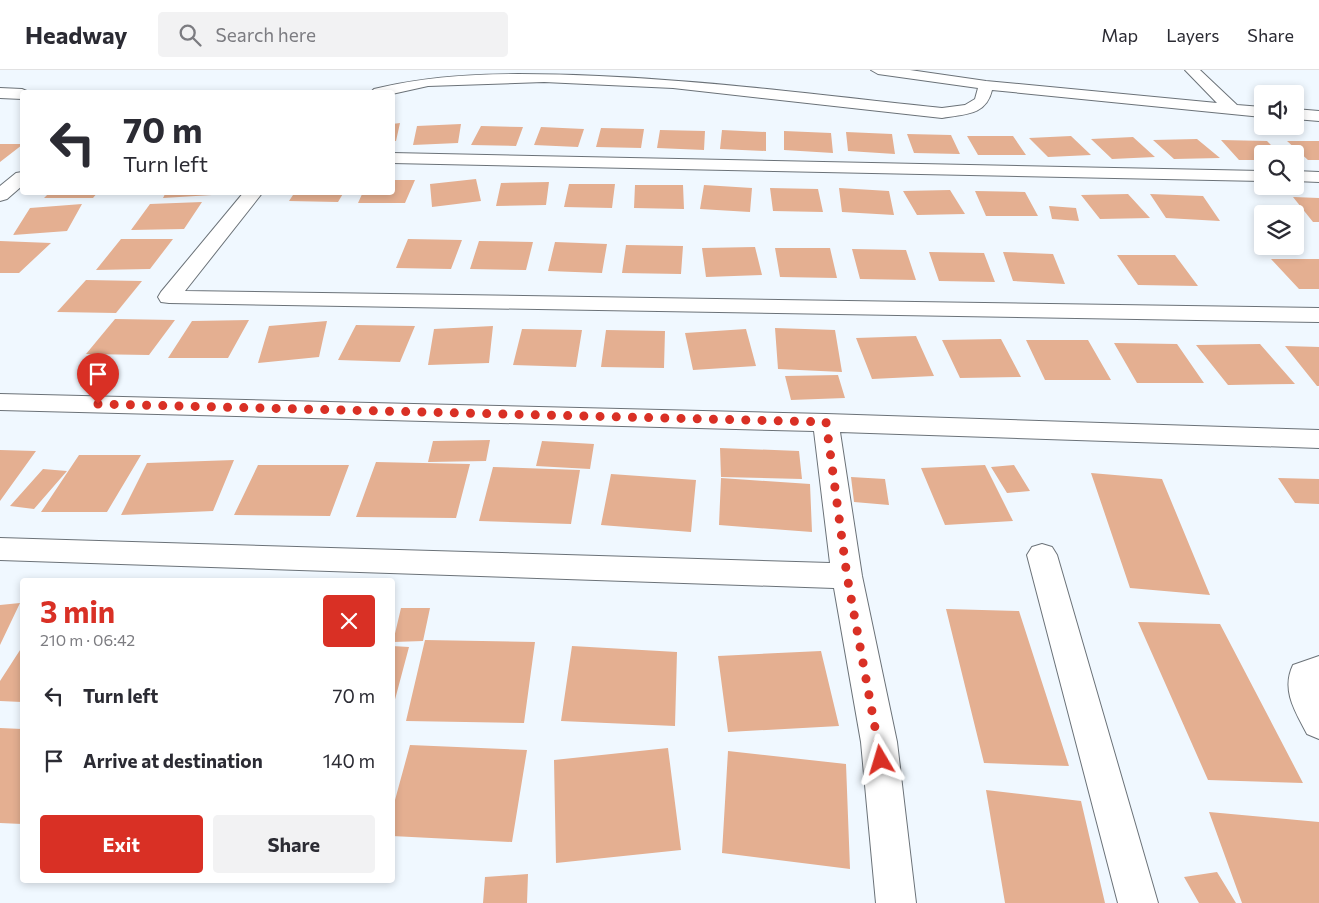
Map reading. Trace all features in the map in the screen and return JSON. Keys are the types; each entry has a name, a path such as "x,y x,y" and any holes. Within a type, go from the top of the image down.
{"street":[{"path":"878,70 986,85 1254,111"},
{"path":"1192,70 1233,110"},
{"path":"390,90 428,82 544,78 673,84 942,113 969,110 982,102 986,85"},
{"path":"0,93 20,94"},
{"path":"1304,115 1319,116"},
{"path":"395,158 1254,176"},
{"path":"1304,176 1319,177"},
{"path":"0,195 20,179"},
{"path":"252,195 169,297 1319,315"},
{"path":"0,402 826,422 1319,439"},
{"path":"826,422 847,576 879,742 896,903"},
{"path":"0,549 847,576"},
{"path":"1042,555 1138,903"},
{"path":"1319,670 1305,675 1306,699 1319,723"}],"building":[{"path":"400,123 396,141 395,141 395,124"},
{"path":"461,124 458,143 413,145 417,126"},
{"path":"481,126 523,127 516,146 471,145"},
{"path":"541,127 584,129 578,147 534,145"},
{"path":"601,128 644,129 641,148 596,147"},
{"path":"660,130 705,131 704,150 657,148"},
{"path":"722,130 766,132 766,151 720,149"},
{"path":"784,131 831,133 833,153 784,150"},
{"path":"846,132 892,134 895,154 848,151"},
{"path":"907,134 951,135 960,154 914,153"},
{"path":"967,136 1013,136 1026,155 978,155"},
{"path":"1071,136 1091,155 1048,157 1029,138"},
{"path":"1133,137 1155,157 1112,159 1091,139"},
{"path":"1197,139 1220,158 1174,159 1153,140"},
{"path":"1221,140 1267,141 1271,145 1254,145 1254,160 1239,160"},
{"path":"1287,141 1319,141 1319,160 1308,160 1304,156 1304,145 1291,145"},
{"path":"0,144 20,144 20,147 0,162"},
{"path":"476,179 481,201 432,207 430,184"},
{"path":"395,180 415,180 405,203 358,203 362,195 395,195"},
{"path":"549,182 546,205 496,206 501,183"},
{"path":"569,184 615,184 612,208 564,207"},
{"path":"635,185 683,185 684,209 634,208"},
{"path":"704,185 752,188 750,212 700,209"},
{"path":"770,188 818,189 823,212 773,211"},
{"path":"839,188 889,191 894,215 842,212"},
{"path":"950,190 965,214 917,215 903,191"},
{"path":"975,191 1025,192 1038,216 986,216"},
{"path":"1128,194 1150,218 1100,219 1081,195"},
{"path":"1150,194 1203,196 1220,221 1166,218"},
{"path":"47,195 96,195 93,198 44,198"},
{"path":"164,195 212,195 163,198"},
{"path":"293,195 342,195 338,202 289,201"},
{"path":"1293,197 1319,198 1319,222 1313,222 1304,211 1304,205 1299,205"},
{"path":"202,202 184,229 131,230 150,204"},
{"path":"82,204 67,231 13,235 30,208"},
{"path":"1049,206 1076,208 1079,221 1052,219"},
{"path":"121,239 173,239 150,269 96,270"},
{"path":"408,239 462,240 451,269 396,268"},
{"path":"0,241 51,243 19,273 0,273"},
{"path":"479,241 533,242 526,270 470,269"},
{"path":"555,242 607,244 602,273 548,271"},
{"path":"626,245 683,246 681,274 622,273"},
{"path":"755,247 762,275 706,277 702,248"},
{"path":"775,248 830,248 837,278 780,277"},
{"path":"852,249 906,250 916,280 860,279"},
{"path":"929,252 984,253 995,282 939,281"},
{"path":"1003,252 1053,254 1065,284 1013,281"},
{"path":"1117,255 1175,255 1198,286 1138,285"},
{"path":"1271,259 1319,259 1319,289 1299,289"},
{"path":"86,280 142,281 116,313 57,312"},
{"path":"115,319 175,320 149,355 86,354"},
{"path":"249,320 228,358 168,358 192,321"},
{"path":"327,321 319,357 258,363 269,326"},
{"path":"356,325 415,326 400,362 338,360"},
{"path":"493,326 489,363 428,365 434,329"},
{"path":"775,328 835,330 842,372 778,369"},
{"path":"522,329 582,330 576,367 513,365"},
{"path":"746,329 756,366 693,370 685,333"},
{"path":"606,330 665,331 664,368 601,367"},
{"path":"916,336 934,376 872,379 856,338"},
{"path":"1001,339 1021,377 960,378 942,340"},
{"path":"1026,340 1088,340 1111,380 1045,380"},
{"path":"1114,343 1177,344 1204,383 1137,383"},
{"path":"1260,344 1295,384 1228,385 1196,345"},
{"path":"1285,346 1319,347 1319,386 1317,386"},
{"path":"838,375 845,398 791,400 785,376"},
{"path":"490,440 486,461 428,462 433,441"},
{"path":"542,441 594,444 590,469 536,466"},
{"path":"720,448 799,451 802,479 721,477"},
{"path":"0,450 36,451 0,501"},
{"path":"79,455 141,455 107,512 41,512"},
{"path":"234,460 213,511 121,515 147,463"},
{"path":"376,462 470,464 456,518 356,517"},
{"path":"258,465 349,465 330,516 234,515"},
{"path":"985,465 1013,521 945,525 921,468"},
{"path":"1014,465 1030,491 1007,493 991,467"},
{"path":"493,467 580,470 571,524 479,521"},
{"path":"43,469 67,471 34,509 10,506"},
{"path":"1091,473 1162,479 1210,595 1130,588"},
{"path":"611,474 696,480 691,532 601,525"},
{"path":"851,477 885,479 889,505 854,502"},
{"path":"721,478 810,484 812,532 719,525"},
{"path":"1278,478 1319,479 1319,504 1295,503"},
{"path":"20,603 0,645 0,605"},
{"path":"401,608 430,608 423,641 395,642"},
{"path":"946,609 1019,611 1069,766 984,763"},
{"path":"1138,622 1220,624 1303,783 1208,780"},
{"path":"425,640 535,642 524,723 406,721"},
{"path":"395,646 409,647 395,700"},
{"path":"572,646 677,652 675,726 561,721"},
{"path":"20,650 20,702 0,701 0,681"},
{"path":"821,651 839,726 728,732 718,656"},
{"path":"0,728 20,729 20,824 0,823"},
{"path":"410,745 527,750 512,842 395,836 395,800"},
{"path":"668,748 681,850 556,863 554,760"},
{"path":"728,751 846,764 850,869 722,853"},
{"path":"986,790 1081,801 1105,903 1005,903"},
{"path":"1209,812 1319,822 1319,903 1242,903"},
{"path":"1217,872 1236,903 1199,903 1184,877"},
{"path":"528,874 527,903 483,903 485,877"}],"route":[{"path":"98,404 826,422 847,576 881,760"}]}
